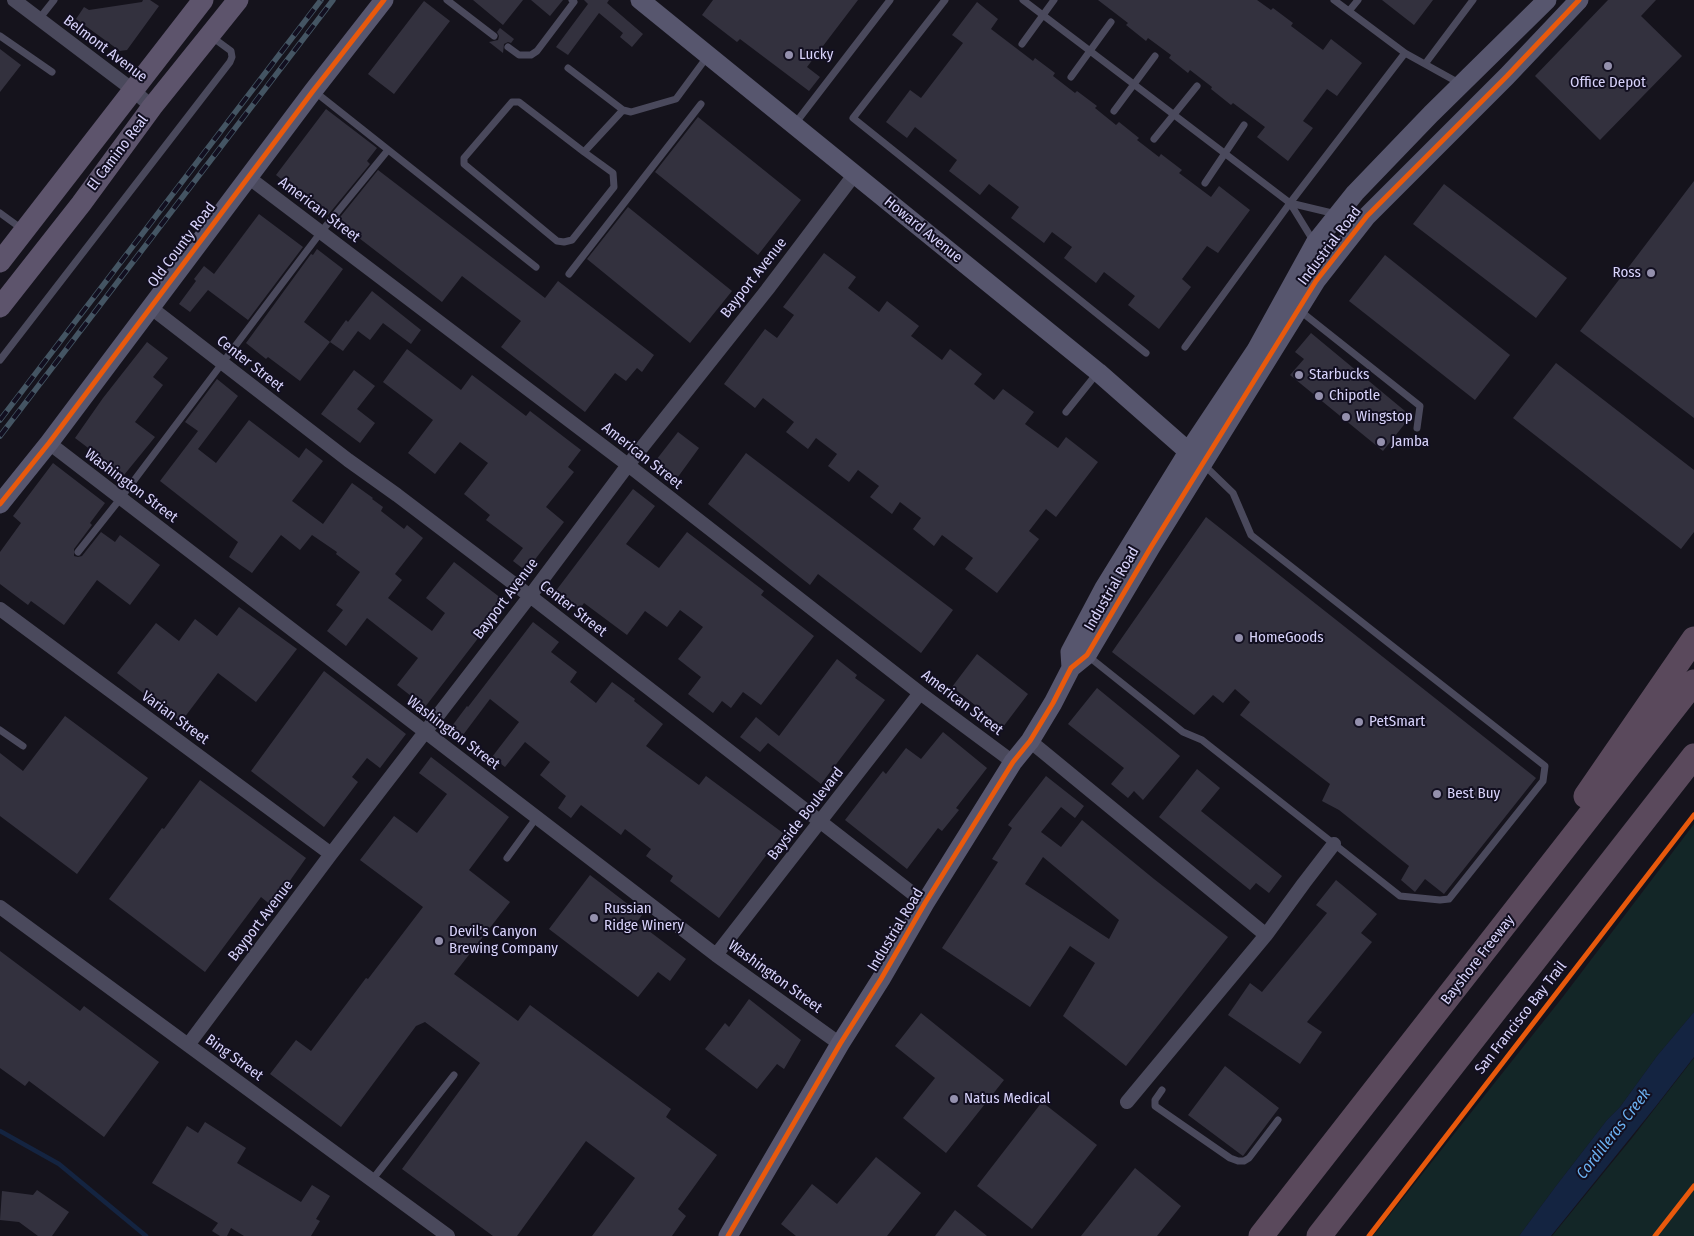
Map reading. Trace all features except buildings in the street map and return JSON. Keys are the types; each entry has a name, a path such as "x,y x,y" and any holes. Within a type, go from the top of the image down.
{"highway":[{"path":"1432,1019 1694,639"},
{"name":"Bayshore Freeway","path":"1261,1236 1694,682"},
{"path":"1319,1236 1694,756"}],"main road":[{"name":"El Camino Real","path":"0,262 203,0"},
{"name":"El Camino Real","path":"0,307 81,204 152,107 238,0"},
{"name":"Old County Road","path":"0,504 384,0"},
{"name":"Howard Avenue","path":"640,0 1098,372 1195,458"},
{"name":"Industrial Road","path":"1070,668 1087,655 1146,555 1195,458 1315,243 1355,193 1547,0"},
{"name":"Industrial Road","path":"728,1236 925,903 1013,762 1030,740 1053,703 1070,668 1070,652 1104,588 1298,310 1316,281 1366,216 1507,76 1579,0"}],"street":[{"name":"Belmont Avenue","path":"14,0 152,107"},
{"name":"Bayport Avenue","path":"188,1045 331,854 530,596 628,465 767,290 854,175"},
{"name":"American Street","path":"248,177 628,465 920,693 1013,762"},
{"name":"Center Street","path":"150,308 348,460 397,494 530,596 925,903"},
{"name":"Washington Street","path":"48,443 716,955 840,1044"},
{"name":"Varian Street","path":"0,609 331,854"},
{"name":"Bayside Boulevard","path":"716,955 920,693"},
{"path":"1030,740 1266,935"},
{"path":"1127,1102 1266,935 1334,844"},
{"name":"Bing Street","path":"0,907 448,1236"}],"lane":[{"path":"39,19 54,0"},
{"path":"447,0 494,36"},
{"path":"508,46 519,55 524,56 531,55 537,51 576,0"},
{"path":"794,125 890,0"},
{"path":"946,0 853,118 1146,353"},
{"path":"1023,0 1290,203 1315,243"},
{"path":"1022,44 1054,0"},
{"path":"1334,0 1405,53 1461,85"},
{"path":"1349,11 1358,0"},
{"path":"1425,64 1473,0"},
{"path":"1071,77 1111,22"},
{"path":"0,360 230,62 232,57 231,51 210,35"},
{"path":"0,36 52,72"},
{"path":"1185,347 1290,203 1405,53"},
{"path":"568,68 622,110 631,112 676,99 709,55"},
{"path":"1114,110 1155,56"},
{"path":"1154,139 1197,86"},
{"path":"313,91 536,267"},
{"path":"512,102 519,102 584,152 612,173 615,182 614,187 572,240 564,242 557,241 464,164 464,158 512,102"},
{"path":"569,274 701,104"},
{"path":"584,152 622,110"},
{"path":"1205,183 1244,125"},
{"path":"78,552 321,232 388,150"},
{"path":"1290,203 1338,214"},
{"path":"0,213 24,231"},
{"path":"1298,310 1420,406 1417,428"},
{"path":"1066,412 1098,372"},
{"path":"1087,655 1183,732 1202,740 1400,896 1440,900 1449,899 1543,781 1545,766 1251,535 1233,493 1195,458"},
{"path":"0,730 23,746"},
{"path":"507,858 537,818"},
{"path":"372,1180 454,1075"},
{"path":"1162,1090 1155,1100 1155,1106 1230,1158 1238,1161 1244,1161 1249,1158 1278,1120"}],"green space":[{"path":"1694,824 1694,1012 1657,1056 1620,1107 1607,1120 1519,1236 1373,1236 1562,998"},
{"path":"1694,1058 1694,1236 1552,1236 1632,1138"}],"water":[{"name":"Cordilleras Creek","path":"1694,1012 1694,1057 1656,1106 1551,1236 1519,1236 1607,1120 1620,1107 1657,1056"}],"waterway":[{"name":"Cordilleras Creek","path":"0,1131 59,1164 146,1236"}],"railway":[{"path":"0,420 321,0"},
{"path":"0,436 333,0"}],"cycle path":[{"path":"0,504 49,443 313,91 384,0"},
{"path":"728,1236 925,903 1013,762 1030,741 1071,668 1087,655 1151,547 1316,281 1367,216 1507,76 1579,0"},
{"name":"San Francisco Bay Trail","path":"1369,1236 1694,815"},
{"path":"1655,1236 1694,1186"}],"place":[{"name":"Lucky","path":"789,55"},
{"name":"Office Depot","path":"1608,66"},
{"name":"Ross","path":"1651,273"},
{"name":"Starbucks","path":"1299,375"},
{"name":"Chipotle","path":"1319,396"},
{"name":"Wingstop","path":"1346,417"},
{"name":"Jamba","path":"1381,442"},
{"name":"HomeGoods","path":"1239,638"},
{"name":"PetSmart","path":"1359,722"},
{"name":"Best Buy","path":"1437,794"},
{"name":"Russian Ridge Winery","path":"594,918"},
{"name":"Devil's Canyon Brewing Company","path":"439,941"},
{"name":"Natus Medical","path":"954,1099"}]}
